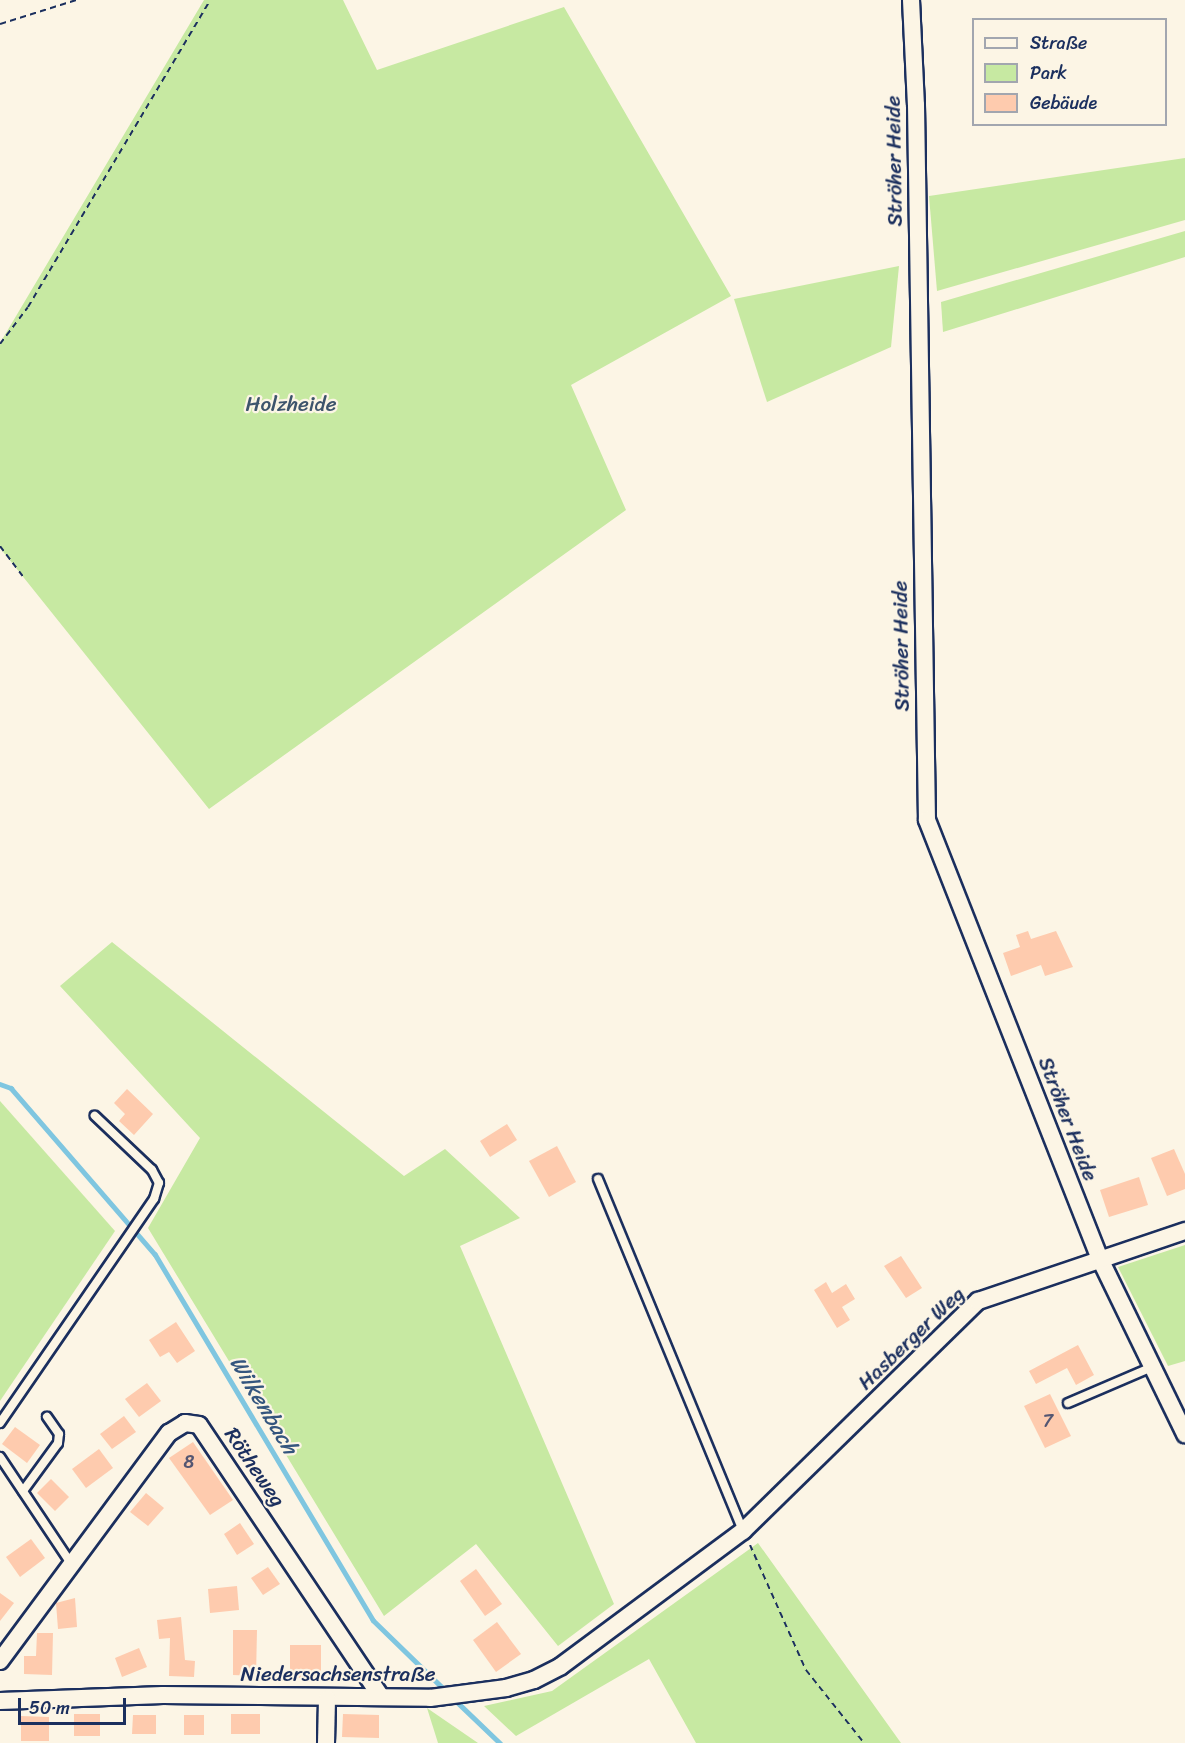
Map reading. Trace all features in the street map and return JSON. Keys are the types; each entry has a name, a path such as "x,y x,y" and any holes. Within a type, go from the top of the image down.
{"street":[{"name":"Ströher Heide","path":"911,0 916,105 927,820 939,860 1100,1259 1185,1434"},
{"name":"Hasberger Weg","path":"649,1601 744,1531 978,1301 1185,1231"},
{"name":"Rötheweg","path":"0,1661 70,1562 169,1433 185,1424 199,1425 381,1697"},
{"name":"Niedersachsenstraße","path":"0,1701 152,1695 327,1699 430,1698 470,1693 534,1680 561,1666 649,1601"},
{"path":"326,1743 327,1699"}],"lane":[{"path":"0,1423 140,1221 154,1199 159,1183 152,1170 95,1116"},
{"path":"598,1179 744,1531"},
{"path":"1068,1403 1152,1367"},
{"path":"23,1491 58,1443 59,1434 47,1417"},
{"path":"0,1457 70,1562"}],"path":[{"path":"0,24 76,0"},
{"path":"0,344 27,307 210,0"},
{"path":"0,546 23,577"},
{"path":"744,1531 806,1670 864,1743"}],"green space":[{"name":"Holzheide","path":"204,0 343,0 377,70 564,7 731,296 571,385 626,510 209,809 0,548 0,343"},
{"path":"1185,158 1185,220 937,291 929,196"},
{"path":"1185,231 1185,257 943,332 941,302"},
{"path":"899,266 891,347 767,402 734,299"},
{"path":"112,942 404,1176 445,1149 520,1218 460,1246 614,1604 558,1646 476,1544 384,1616 148,1228 200,1138 60,986"},
{"path":"0,1101 115,1231 0,1401"},
{"path":"1185,1245 1185,1361 1168,1366 1118,1267"},
{"path":"758,1543 901,1743 696,1743 649,1659 516,1736 484,1706 552,1691"},
{"path":"427,1708 478,1743 438,1743"}],"building":[{"path":"1028,931 1031,939 1056,931 1073,967 1045,976 1041,965 1011,976 1003,953 1020,947 1016,935"},
{"path":"127,1089 153,1114 134,1135 119,1121 125,1114 114,1103"},
{"path":"507,1124 517,1140 490,1157 480,1141"},
{"path":"557,1146 576,1182 549,1197 529,1161"},
{"path":"1174,1149 1185,1174 1185,1189 1167,1196 1151,1158"},
{"path":"1139,1177 1148,1205 1109,1217 1100,1190"},
{"path":"901,1256 922,1288 906,1298 884,1266"},
{"path":"826,1282 832,1293 846,1284 855,1299 842,1307 850,1320 837,1328 814,1290"},
{"path":"176,1322 195,1351 177,1363 169,1352 160,1357 149,1340"},
{"path":"1078,1345 1094,1375 1076,1385 1067,1368 1036,1384 1029,1371"},
{"path":"147,1383 161,1401 139,1417 125,1399"},
{"path":"1050,1394 1071,1436 1045,1448 1024,1406"},
{"path":"124,1416 136,1432 112,1449 100,1434"},
{"path":"15,1427 40,1445 27,1463 2,1444"},
{"path":"193,1442 233,1500 210,1515 169,1458"},
{"path":"99,1449 113,1468 86,1488 72,1469"},
{"path":"51,1479 69,1497 55,1511 37,1493"},
{"path":"146,1493 164,1508 148,1526 130,1512"},
{"path":"240,1523 254,1544 237,1555 224,1534"},
{"path":"31,1539 45,1558 20,1577 6,1557"},
{"path":"268,1567 280,1584 263,1595 251,1578"},
{"path":"476,1569 502,1604 485,1616 460,1581"},
{"path":"237,1586 239,1610 210,1613 208,1589"},
{"path":"0,1593 14,1603 0,1621"},
{"path":"75,1598 77,1627 58,1629 56,1603"},
{"path":"181,1617 185,1660 195,1661 194,1677 169,1676 170,1638 159,1639 157,1620"},
{"path":"497,1622 521,1654 496,1672 473,1640"},
{"path":"233,1630 257,1630 256,1676 233,1675"},
{"path":"37,1633 53,1633 52,1675 24,1674 24,1656 36,1656"},
{"path":"290,1645 321,1645 321,1678 290,1678"},
{"path":"139,1648 147,1667 122,1677 115,1658"},
{"path":"74,1714 100,1714 100,1736 74,1736"},
{"path":"231,1714 260,1714 260,1734 231,1734"},
{"path":"343,1714 379,1715 379,1738 342,1737"},
{"path":"133,1715 156,1715 156,1734 132,1734"},
{"path":"184,1715 204,1715 204,1735 184,1735"},
{"path":"21,1716 49,1717 49,1741 21,1741"}],"waterway":[{"name":"Wilkenbach","path":"0,1084 11,1088 155,1254 373,1620 446,1691"},
{"name":"Wilkenbach","path":"454,1699 500,1743"}]}
